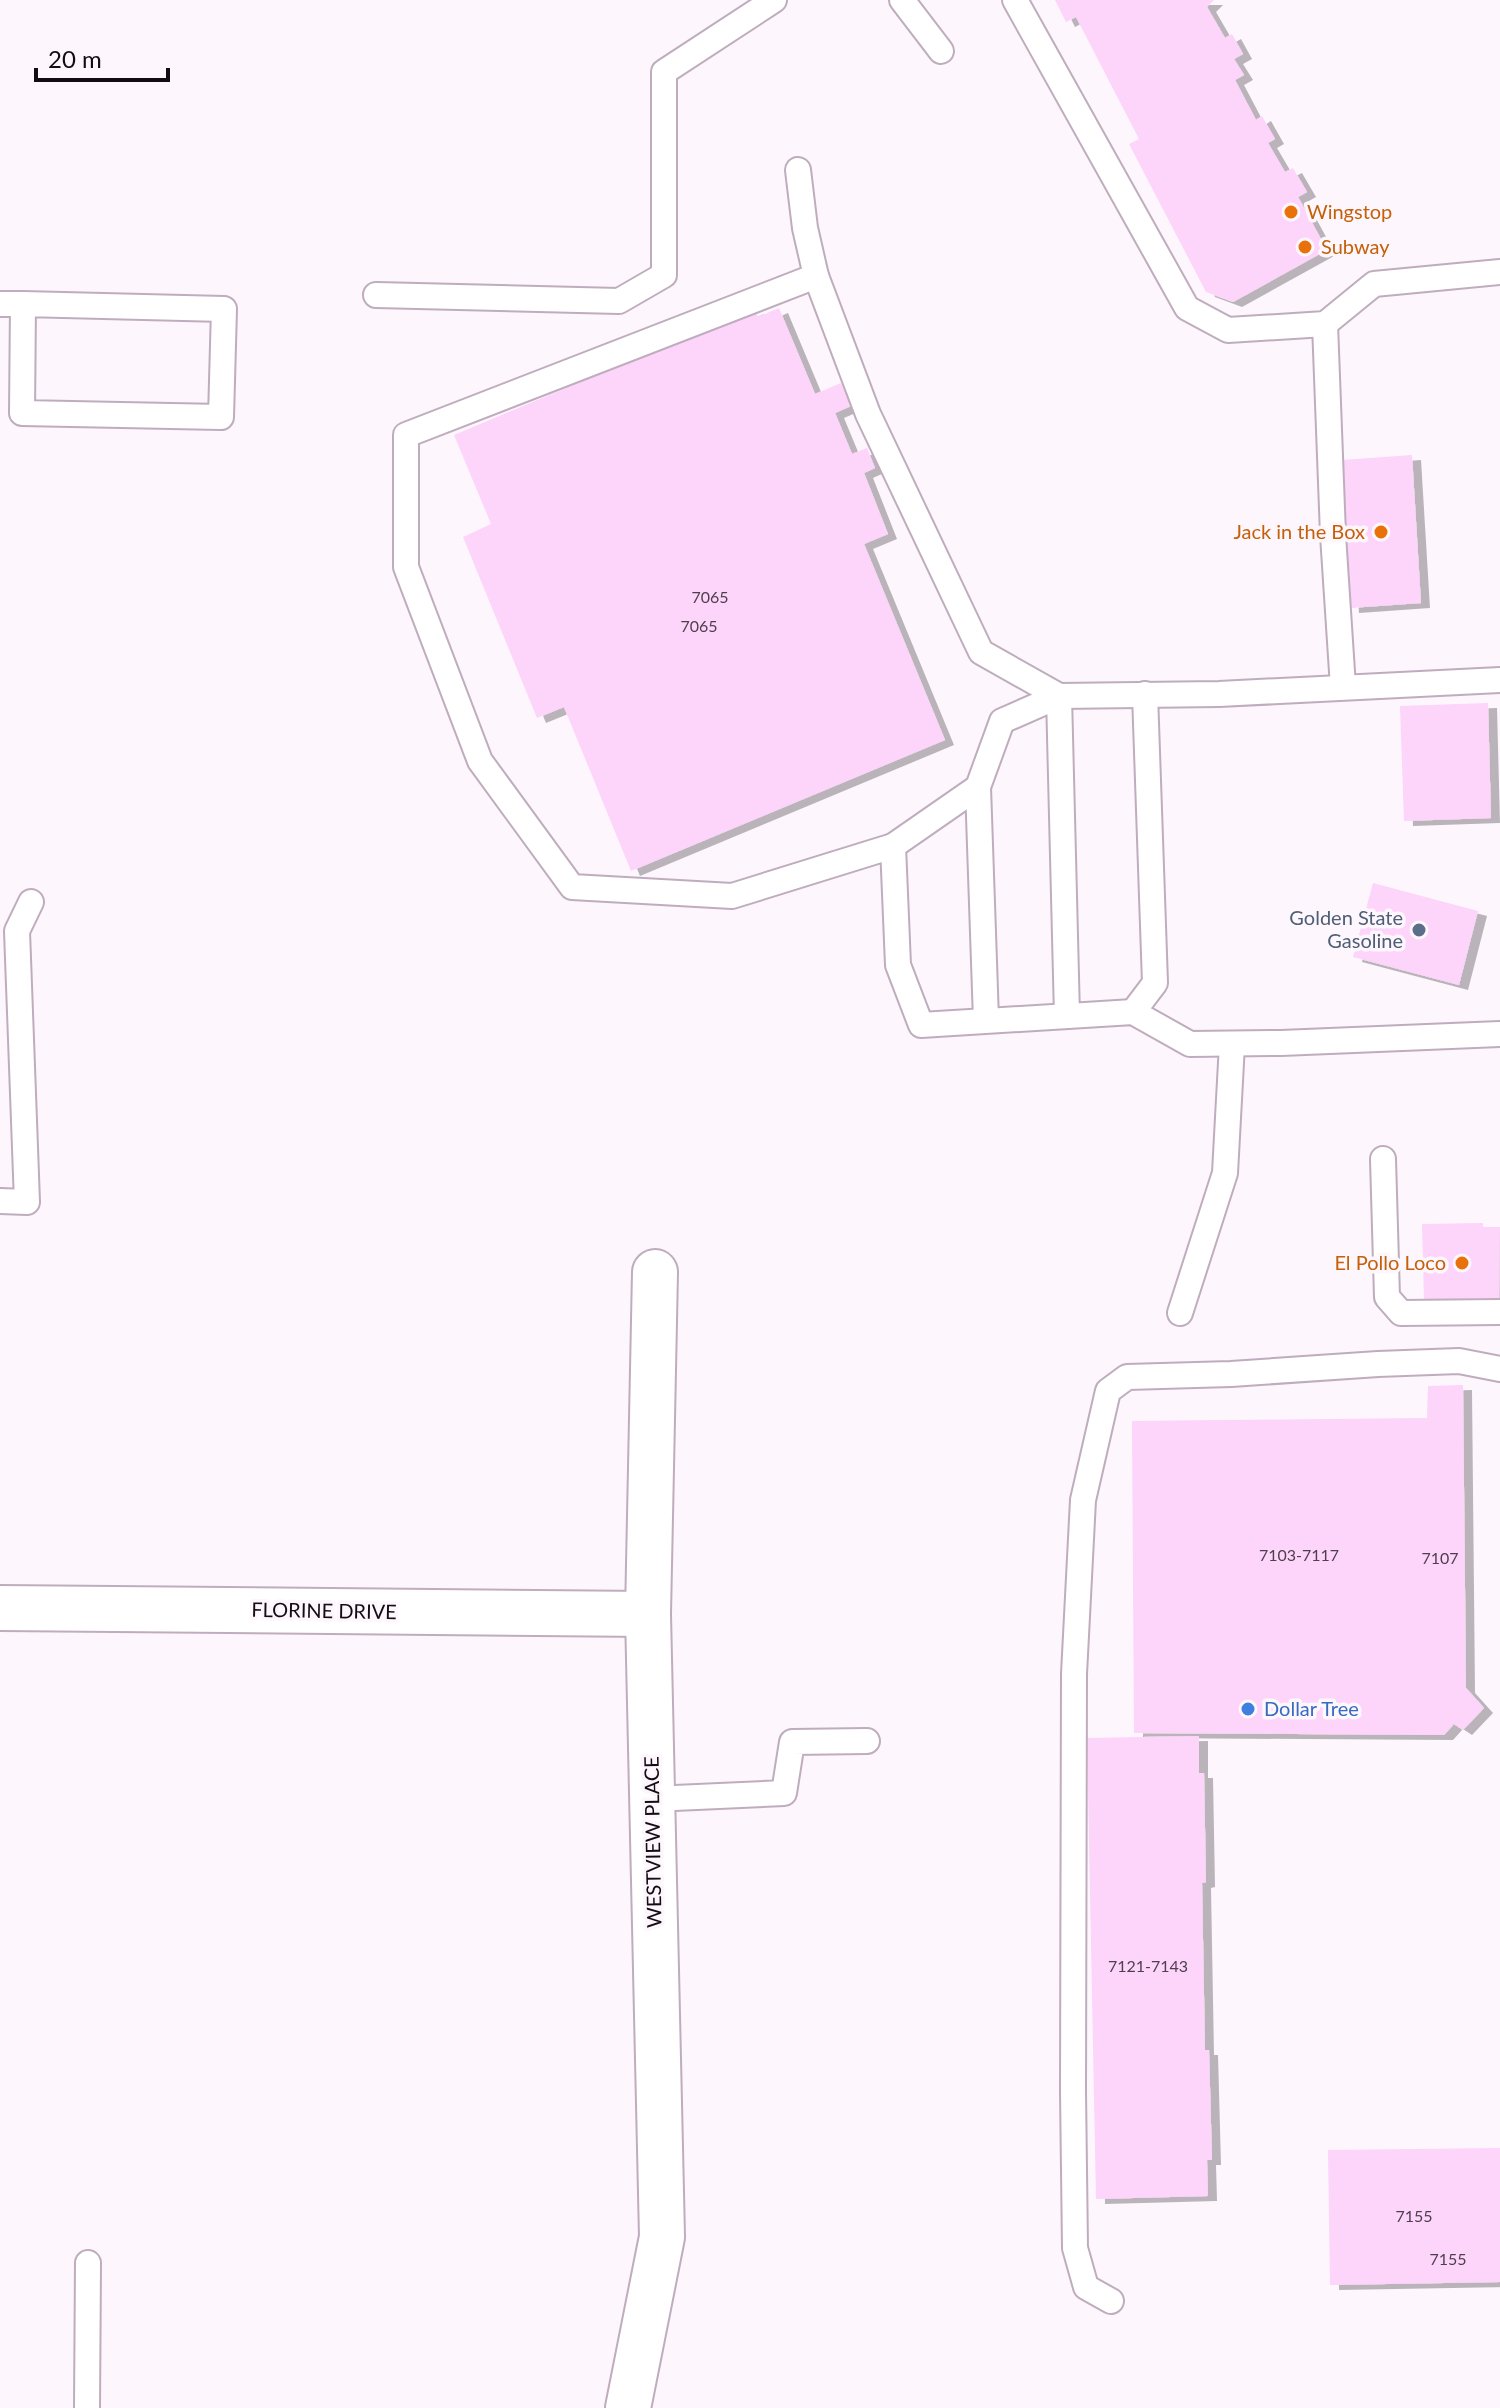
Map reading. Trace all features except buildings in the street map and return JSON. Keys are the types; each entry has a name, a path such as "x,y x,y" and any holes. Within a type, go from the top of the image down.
{"street":[{"name":"WESTVIEW PLACE","path":"628,2408 662,2237 648,1614 655,1272"},
{"name":"FLORINE DRIVE","path":"0,1608 648,1614"}],"lane":[{"path":"376,295 619,301 664,275 664,72 774,0"},
{"path":"902,0 941,51"},
{"path":"1015,0 1187,308 1228,330 1325,324 1374,284 1500,272"},
{"path":"798,170 805,228 816,276 868,414 981,652 1059,696"},
{"path":"816,276 406,435 406,567 480,761 572,887 732,896 893,846 978,787"},
{"path":"12,304 224,309 221,417 22,413 12,304"},
{"path":"1325,324 1333,535 1343,687"},
{"path":"986,1020 978,787 1002,721 1059,696 1219,694 1500,680"},
{"path":"1133,1012 1155,983 1145,694"},
{"path":"1059,696 1067,1016"},
{"path":"893,846 898,965 921,1025 1133,1012 1190,1044 1500,1034"},
{"path":"0,1201 27,1202 17,931 31,902"},
{"path":"1180,1313 1225,1173 1232,1044"},
{"path":"1383,1159 1387,1297 1401,1313 1500,1312"},
{"path":"1111,2301 1086,2287 1075,2248 1073,2092 1074,1674 1083,1500 1108,1391 1127,1377 1459,1361 1500,1369"},
{"path":"652,1799 784,1793 792,1742 867,1741"},
{"path":"87,2408 88,2263"}],"place":[{"name":"Wingstop","path":"1291,212"},
{"name":"Subway","path":"1305,247"},
{"name":"Jack in the Box","path":"1381,532"},
{"name":"Golden State Gasoline","path":"1419,930"},
{"name":"El Pollo Loco","path":"1462,1263"},
{"name":"Dollar Tree","path":"1248,1709"}]}
